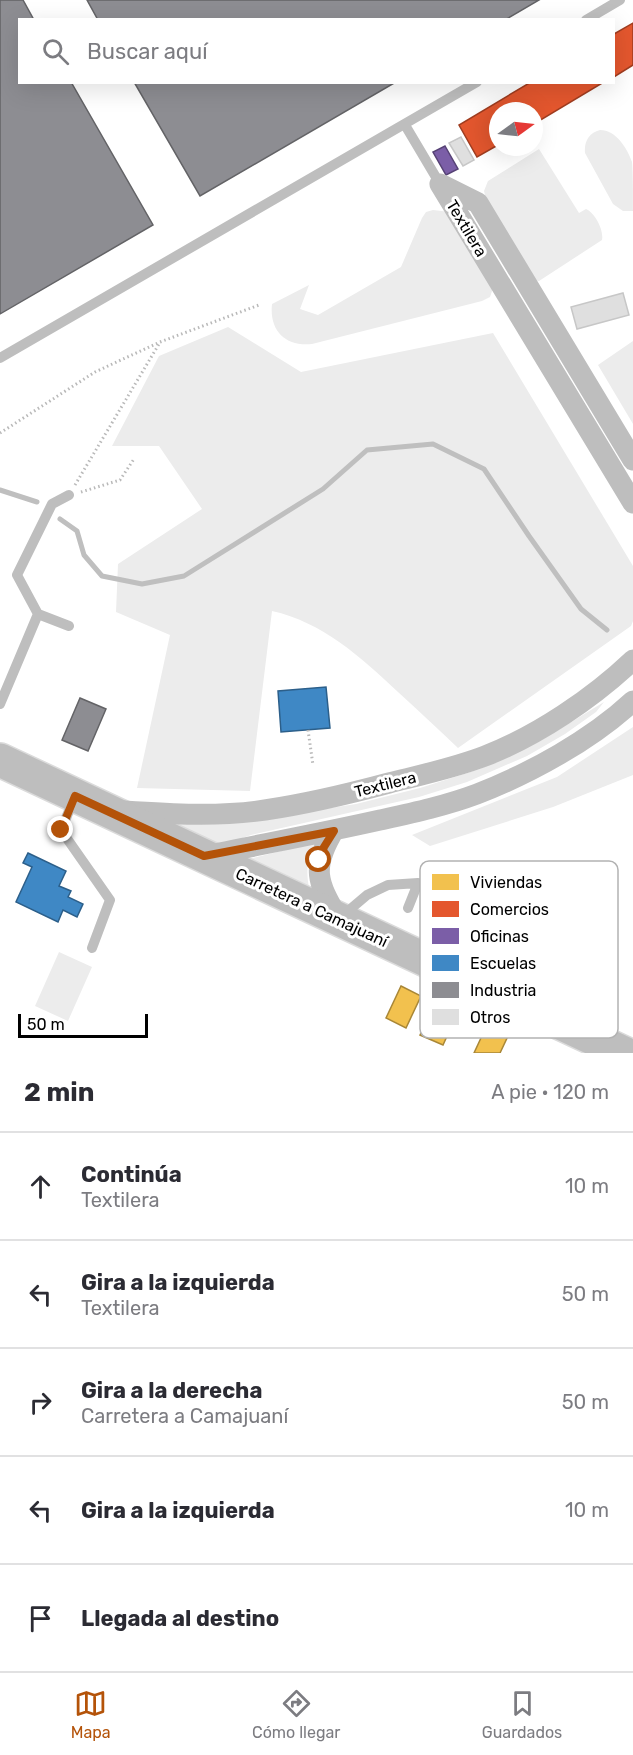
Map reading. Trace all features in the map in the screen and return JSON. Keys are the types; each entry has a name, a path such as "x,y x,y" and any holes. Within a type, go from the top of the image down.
{"main road":[{"name":"Carretera a Camajuaní","path":"0,760 420,957"},
{"name":"Carretera a Camajuaní","path":"592,1038 624,1053"}],"street":[{"name":"Textilera","path":"440,184 478,203 633,460"},
{"name":"Textilera","path":"440,184 633,503"},
{"name":"Textilera","path":"107,810 189,815 264,810 357,791 449,768 487,755 531,733 578,705 633,660"},
{"name":"Textilera","path":"204,856 334,831 432,808 476,794 527,772 583,740 633,701"},
{"path":"334,831 319,860 319,876 326,898 338,919"}],"lane":[{"path":"589,18 620,0"},
{"path":"0,358 474,84"},
{"path":"405,125 440,184"},
{"path":"69,495 51,504 16,575 38,614 69,626"},
{"path":"0,704 38,614"},
{"path":"75,796 61,830 110,900 92,948"},
{"path":"338,919 367,895 388,885 418,883 408,908"}],"path":[{"path":"0,433 95,372 160,342 259,305"},
{"path":"69,495 160,342"},
{"path":"69,495 120,480 134,459"},
{"path":"308,730 314,765"}],"shaded area":[{"path":"600,130 616,136 630,157 633,211 623,211 613,204 585,153 588,138"},
{"path":"543,155 579,213 586,209 596,218 602,240 539,281 533,280 487,203 484,191 488,181 528,156"},
{"path":"433,210 450,212 494,285 490,297 482,301 312,344 294,343 287,340 276,329 273,322 272,304 309,285 300,309 318,315 401,267 422,218 426,212"},
{"path":"228,327 301,372 493,333 633,566 633,621 631,626 458,748 370,666 340,642 308,623 272,611 250,791 137,788 170,635 116,612 118,564 202,509 159,446 112,446 159,356"},
{"path":"633,341 633,424 598,365"},
{"path":"604,702 596,712 565,734 527,756 467,782 419,797 251,835 217,847 171,826 175,821 273,817 356,804 420,788 480,769 540,741"},
{"path":"633,727 633,775 553,807 430,846 412,835 557,777"},
{"path":"317,842 308,865 310,891 249,859"},
{"path":"59,952 92,967 68,1021 35,1006"}],"building: Viviendas":[{"path":"401,986 420,996 406,1028 386,1018"},
{"path":"427,1038 446,1038 443,1045"},
{"path":"481,1038 507,1038 500,1053 474,1053"}],"building: Comercios":[{"path":"633,23 633,65 615,76 615,33"},
{"path":"528,84 601,84 543,119 543,102 498,102"},
{"path":"489,107 489,150 477,157 459,125"}],"building: Oficinas":[{"path":"445,146 458,169 446,175 433,152"}],"building: Escuelas":[{"path":"326,687 330,728 281,732 278,691"},
{"path":"28,853 66,871 59,886 71,891 68,897 83,904 77,917 63,910 58,922 16,902 32,867 23,863"}],"building: Industria":[{"path":"0,0 23,0 33,18 18,18 18,84 72,84 153,225 0,314"},
{"path":"87,0 539,0 508,18 97,18"},
{"path":"135,84 393,84 200,196"},
{"path":"80,698 106,709 88,751 62,740"}],"building: Otros":[{"path":"461,137 474,160 463,166 449,143"},
{"path":"623,293 629,315 577,329 571,307"}],"waterway":[{"path":"60,519 77,531 84,555 102,576 142,584 184,576 323,489 367,450 433,444 484,469 581,609 607,630"},
{"path":"0,490 37,502"}],"route":[{"path":"61,830 75,796 204,856 334,831 319,860"}]}
